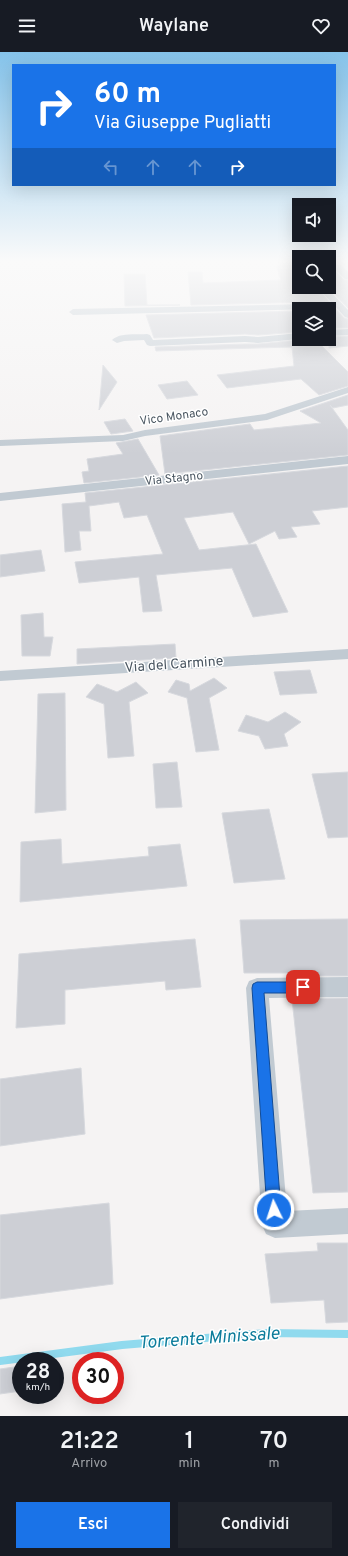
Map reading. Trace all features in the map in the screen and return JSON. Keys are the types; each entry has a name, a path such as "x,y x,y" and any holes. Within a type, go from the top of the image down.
{"street":[{"path":"336,331 348,332"},
{"path":"117,340 122,338 147,337 150,343 245,339 258,340 292,337"},
{"name":"Vico Monaco","path":"0,443 123,438 145,433 267,417 348,390"},
{"name":"Via Stagno","path":"0,497 348,460"},
{"name":"Via del Carmine","path":"0,676 348,654"},
{"path":"348,986 257,988 275,1226 348,1221"}],"building":[{"path":"150,327 292,327 292,333 258,335 245,334 154,338"},
{"path":"336,327 348,327 348,328 336,328"},
{"path":"348,336 348,346 329,348 329,346 336,346 336,337"},
{"path":"292,341 292,346 322,346 348,372 348,386 319,395 301,379 227,388 217,375 294,366 292,347 156,351 155,347 245,344"},
{"path":"103,365 117,382 99,410"},
{"path":"187,381 198,395 167,399 158,385"},
{"path":"348,395 348,405 333,408 330,405 348,430 348,455 165,474 160,436 250,424 254,430 321,423 300,411"},
{"path":"125,419 133,431 111,434 104,422"},
{"path":"138,439 159,475 84,483 82,472 89,471 87,459 123,454 116,443"},
{"path":"348,466 348,507 312,511 320,524 291,527 297,537 279,539 275,531 249,544 233,512 184,518 199,550 256,544 288,612 253,617 232,568 156,575 162,611 143,612 139,577 79,583 75,562 163,554 147,515 124,518 119,502 89,506 91,531 79,531 81,550 65,552 62,504 86,502 85,493"},
{"path":"41,550 45,571 0,577 0,555"},
{"path":"43,613 44,637 53,637 50,656 22,656 21,615"},
{"path":"175,644 176,658 77,664 77,649"},
{"path":"310,670 317,693 280,695 274,672"},
{"path":"214,678 227,688 209,698 219,750 196,752 187,698 168,692 176,680 189,684 190,691"},
{"path":"136,682 148,693 129,702 134,756 108,758 104,704 86,697 97,684 117,692"},
{"path":"65,693 66,810 35,813 38,694"},
{"path":"285,712 301,722 284,734 288,746 265,749 259,736 238,731 246,715 268,722"},
{"path":"177,762 182,807 156,808 153,764"},
{"path":"348,772 348,837 328,838 312,774"},
{"path":"269,809 285,879 234,883 222,813"},
{"path":"61,839 62,864 149,856 148,847 180,844 187,886 20,902 21,842"},
{"path":"348,919 348,976 289,976 289,973 244,973 240,920"},
{"path":"195,939 201,987 166,990 165,981 65,990 65,1024 16,1028 19,954"},
{"path":"348,998 348,1192 313,1193 292,999"},
{"path":"81,1068 85,1134 0,1146 0,1079"},
{"path":"109,1203 113,1284 0,1299 0,1215"},
{"path":"317,1243 348,1243 348,1322 326,1323 324,1300 271,1303 265,1254 318,1251"},
{"path":"12,1367 12,1392 0,1394 0,1369"}],"waterway":[{"name":"Torrente Minissale","path":"0,1361 122,1345 266,1333 348,1334"}],"route":[{"path":"274,1210 257,988 303,987"}]}
